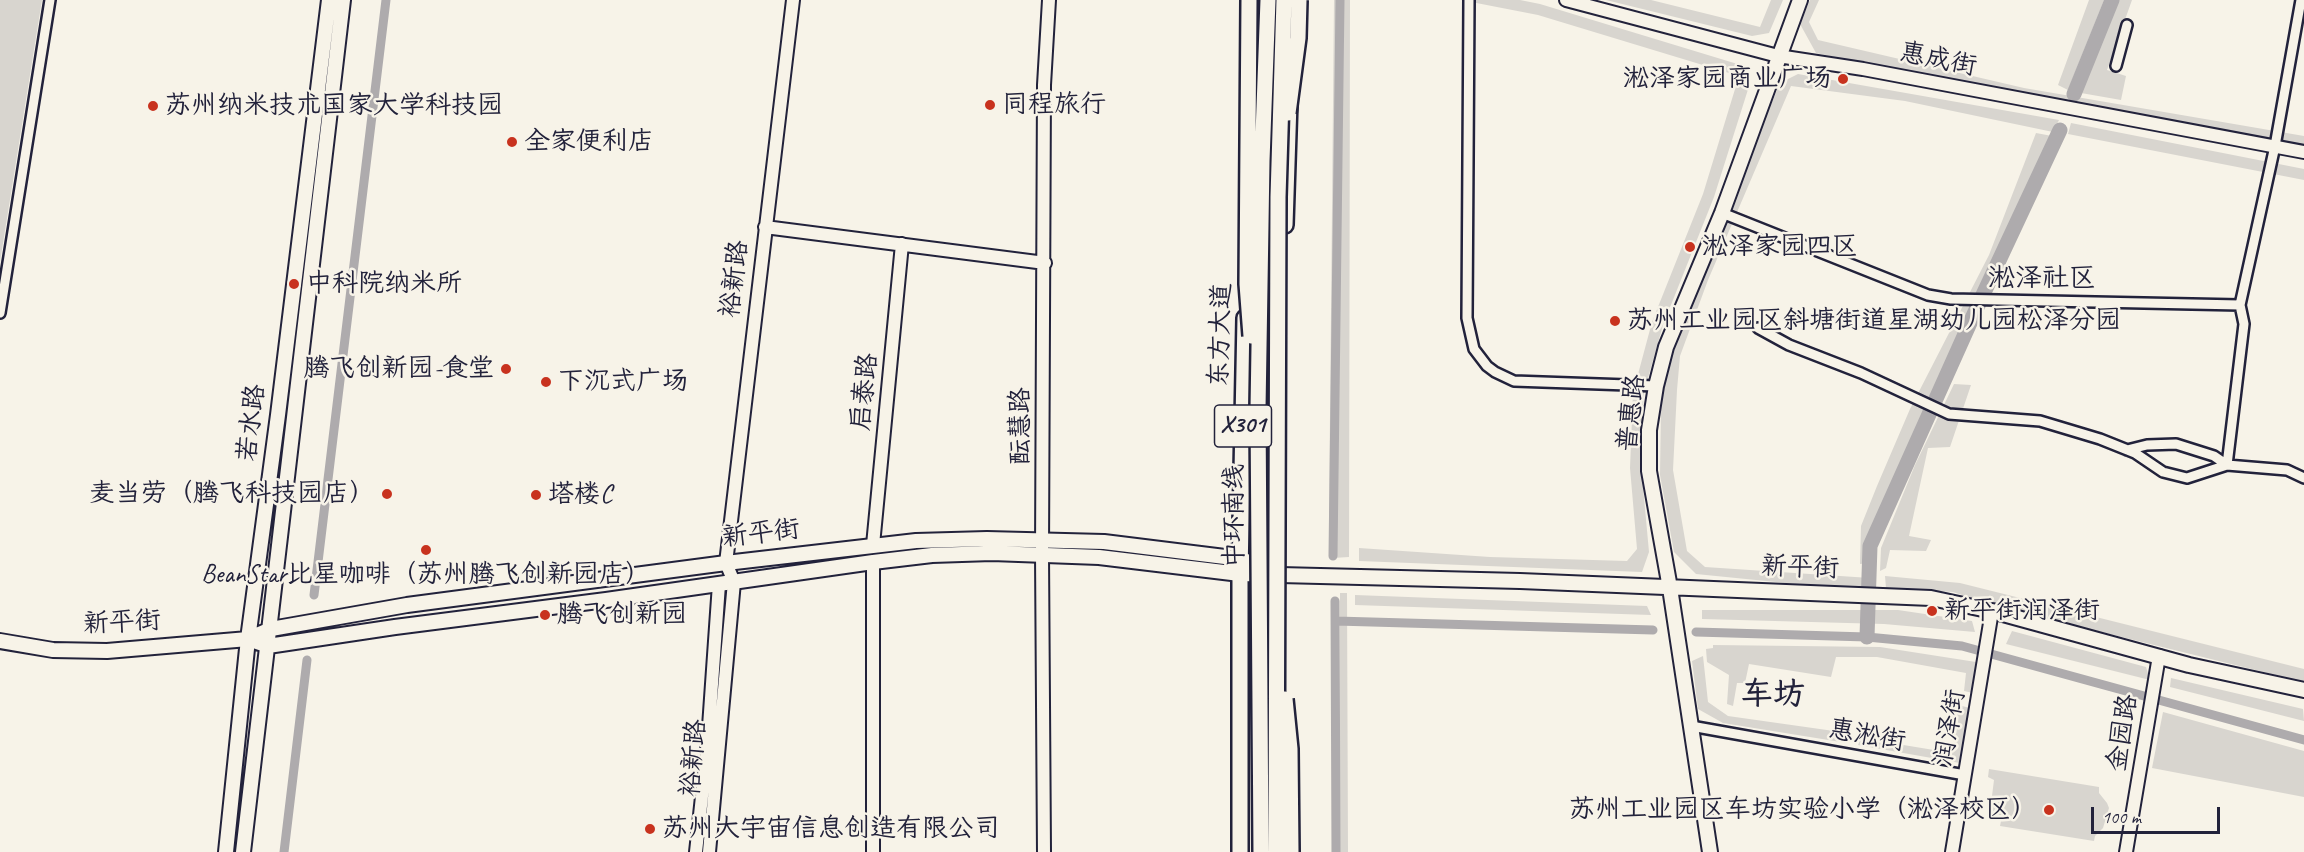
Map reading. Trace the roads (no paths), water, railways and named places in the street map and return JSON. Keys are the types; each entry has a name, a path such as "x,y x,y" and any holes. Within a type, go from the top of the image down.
{"main road":[{"name":"若水路","path":"226,852 248,639 329,0"},
{"name":"若水路","path":"243,852 343,0"},
{"path":"1249,0 1247,284 1258,409"},
{"name":"东方大道","path":"1240,852 1242,384 1257,0"},
{"name":"中环南线","path":"1261,852 1258,409 1262,160 1268,0"},
{"name":"中环南线","path":"1275,852 1278,629 1278,197 1284,0"},
{"name":"X301","path":"1285,852 1283,574 1285,217 1293,0"},
{"path":"1278,197 1298,38 1299,0"},
{"name":"普惠路","path":"1710,852 1670,588 1649,471 1649,430 1656,386 1666,347 1722,213 1800,0"},
{"name":"新平街","path":"0,641 52,650 107,651 248,639 270,629 407,605 726,563 916,541 1043,539 1104,542 1283,574 1932,597 2158,656 2304,690"},
{"name":"新平街","path":"248,639 268,646 873,562 942,555 992,553 1099,557 1240,567"},
{"name":"裕新路","path":"719,584 726,563"},
{"path":"1278,629 1290,749 1292,852"}],"street":[{"path":"0,313 50,0"},
{"name":"裕新路","path":"709,852 734,582 726,563 793,0"},
{"name":"酝慧路","path":"1044,852 1042,555 1044,85 1049,0"},
{"path":"1469,0 1467,318 1474,349 1487,366 1514,381 1656,386"},
{"name":"惠成街","path":"1566,0 1778,56 1863,69 2304,152"},
{"path":"2227,465 2244,324 2240,305 2275,146 2301,0"},
{"path":"2116,66 2127,25"},
{"path":"1722,213 1928,295 1951,299 2240,305"},
{"path":"765,227 1045,263"},
{"name":"启泰路","path":"873,545 902,244"},
{"path":"1758,328 1789,345 1862,373 1949,414 2040,421 2100,439 2127,450 2163,472 2187,478 2227,465 2288,470 2304,478"},
{"path":"2127,450 2147,444 2176,444 2214,456 2227,465"},
{"path":"873,562 873,852"},
{"name":"裕新路","path":"696,852 708,741 719,584"},
{"name":"润泽街","path":"1952,852 1992,611"},
{"name":"金园路","path":"2126,852 2158,656"},
{"name":"惠淞街","path":"1690,726 1965,776"}],"waterway":[{"path":"314,595 386,0"},
{"path":"1333,556 1340,0"},
{"path":"2074,94 2112,0"},
{"path":"1867,637 1870,546 2060,130"},
{"path":"1335,601 1336,852"},
{"path":"1336,621 1653,630"},
{"path":"1696,632 1867,637 1962,646 2304,740"},
{"path":"284,852 307,660"}],"place":[{"name":"淞泽家园商业广场","path":"1843,79"},
{"name":"同程旅行","path":"990,105"},
{"name":"苏州纳米技术国家大学科技园","path":"153,106"},
{"name":"全家便利店","path":"512,142"},
{"name":"淞泽家园四区","path":"1690,247"},
{"name":"中科院纳米所","path":"294,284"},
{"name":"苏州工业园区斜塘街道星湖幼儿园松泽分园","path":"1615,321"},
{"name":"腾飞创新园-食堂","path":"506,369"},
{"name":"下沉式广场","path":"546,382"},
{"name":"麦当劳（腾飞科技园店）","path":"387,494"},
{"name":"塔楼C","path":"536,495"},
{"name":"BeanStar比星咖啡（苏州腾飞创新园店）","path":"426,550"},
{"name":"新平街润泽街","path":"1932,611"},
{"name":"腾飞创新园","path":"545,615"},
{"name":"苏州工业园区车坊实验小学（淞泽校区）","path":"2049,810"},
{"name":"苏州大宇宙信息创造有限公司","path":"650,829"}],"district":[{"name":"淞泽社区","path":"2042,279"},
{"name":"车坊","path":"1773,696"}]}
